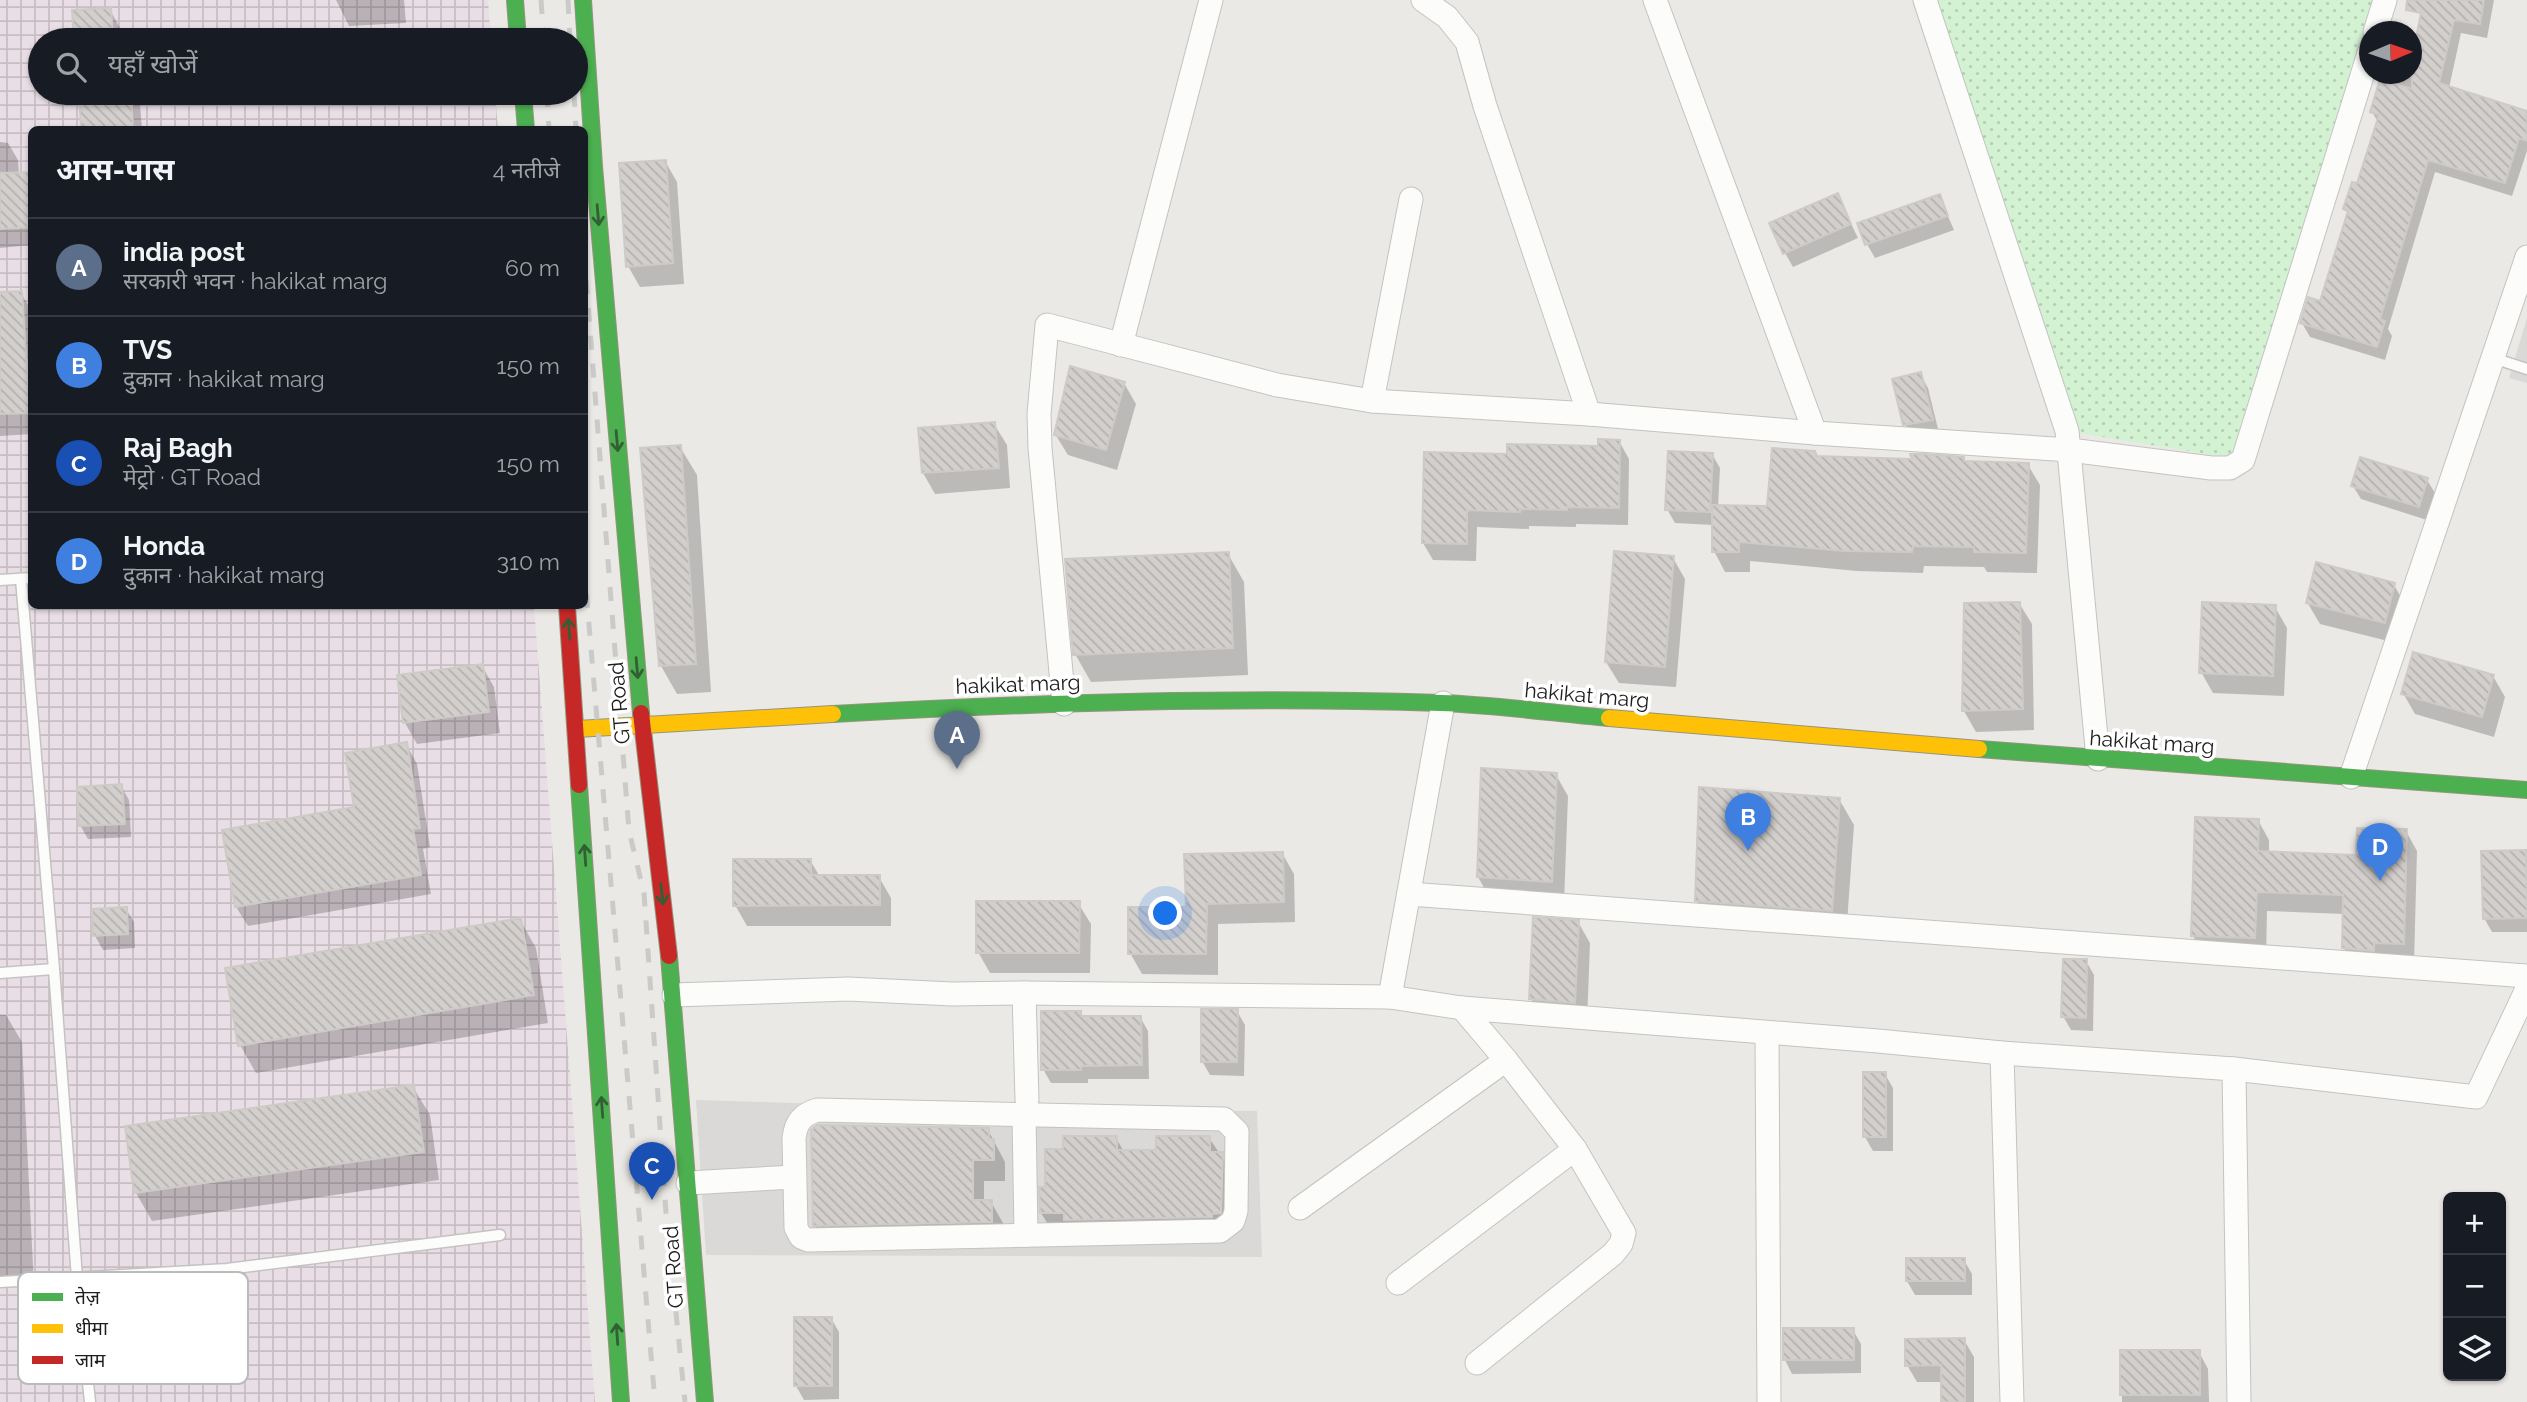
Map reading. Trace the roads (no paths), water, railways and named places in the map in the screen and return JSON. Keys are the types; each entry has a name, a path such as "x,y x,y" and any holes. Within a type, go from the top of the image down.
{"main road":[{"path":"515,0 517,28"},
{"name":"GT Road","path":"583,0 584,28"},
{"path":"524,105 526,126"},
{"name":"GT Road","path":"587,105 588,126"},
{"name":"GT Road","path":"588,139 642,724 674,995 705,1402"},
{"name":"GT Road","path":"567,609 621,1402"},
{"name":"hakikat marg","path":"577,729 979,706 1198,700 1443,703 1825,738 2527,790"}],"street":[{"path":"1121,345 1211,0"},
{"path":"1423,0 1447,17 1467,43 1485,106 1589,414"},
{"path":"1655,0 1815,433"},
{"path":"1925,0 2067,431 2098,759"},
{"path":"2378,21 2385,0"},
{"path":"1064,704 1040,448 1039,414 1047,325 1277,385 1373,401 1589,414 2070,450 2211,468 2230,468 2243,460 2359,84"},
{"path":"1373,401 1411,200"},
{"path":"2351,777 2527,257"},
{"path":"1390,997 1443,703"},
{"path":"1409,894 2527,976"},
{"path":"674,995 848,989 953,994 1390,997 1462,1008 2002,1053 2234,1069 2476,1097 2527,989"},
{"path":"1024,993 1026,1235"},
{"path":"1462,1008 1575,1149 1624,1233 1613,1254 1477,1363"},
{"path":"1767,1034 1769,1402"},
{"path":"2002,1053 2012,1402"},
{"path":"1300,1208 1506,1060"},
{"path":"2234,1069 2239,1402"},
{"path":"1025,1108 1224,1119 1237,1132 1236,1211 1233,1220 1220,1231 808,1240 801,1237 796,1228 794,1177 793,1138 796,1124 807,1113 817,1110 1025,1108"},
{"path":"1398,1283 1575,1149"},
{"path":"688,1183 794,1177"}],"lane":[{"path":"2493,358 2527,369"},
{"path":"0,580 26,579 28,607"},
{"path":"28,609 77,1272"},
{"path":"0,973 54,969"},
{"path":"178,1272 228,1269 500,1235"},
{"path":"0,1282 18,1281"},
{"path":"88,1384 90,1402"}],"railway":[{"path":"541,0 543,28"},
{"path":"568,0 569,28"},
{"path":"548,105 549,126"},
{"path":"575,105 576,126"},
{"path":"588,303 629,831 644,893 666,1213 685,1402"},
{"path":"588,609 655,1402"}],"place":[{"name":"india post","path":"957,769"},
{"name":"TVS","path":"1748,851"},
{"name":"Honda","path":"2380,881"},
{"name":"Raj Bagh","path":"652,1200"}]}
